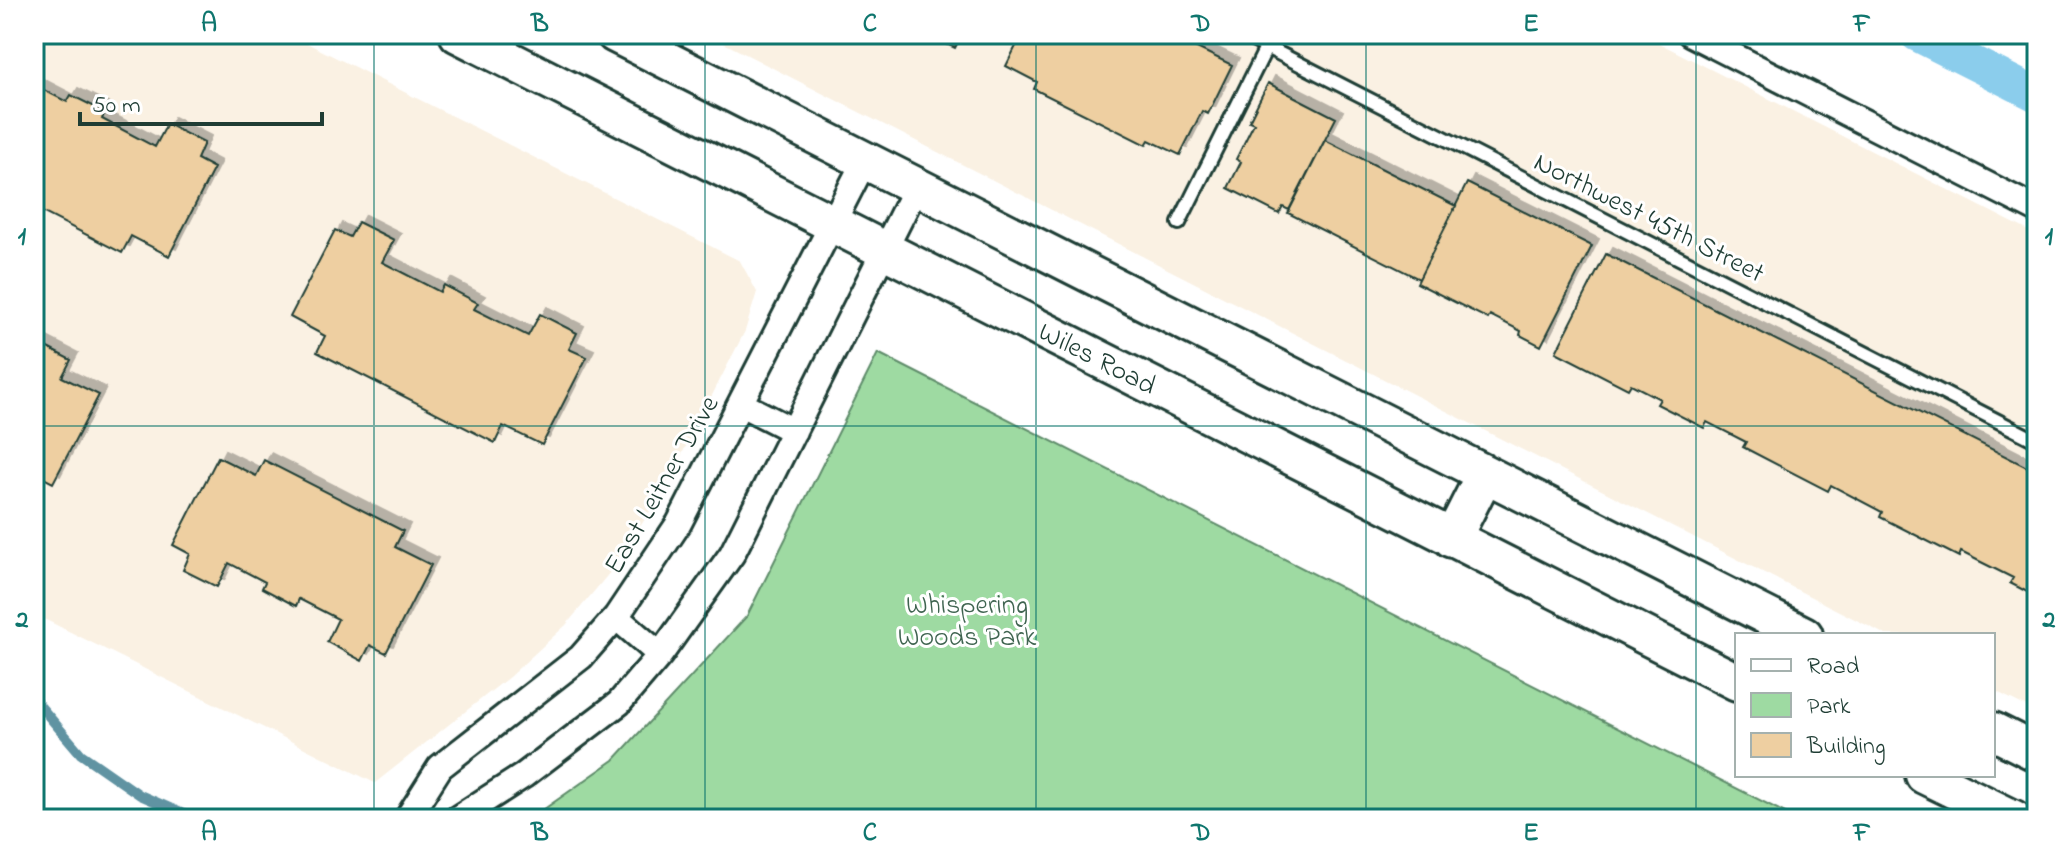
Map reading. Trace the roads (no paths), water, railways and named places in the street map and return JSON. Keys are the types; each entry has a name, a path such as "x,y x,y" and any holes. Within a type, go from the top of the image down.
{"main road":[{"name":"Wiles Road","path":"458,34 1735,681"},
{"path":"615,34 1800,633"},
{"path":"1452,539 1485,474"},
{"path":"1995,732 2037,753"},
{"path":"1928,777 2014,819"}],"street":[{"path":"1691,34 2037,210"},
{"name":"East Leitner Drive","path":"407,819 440,767 581,657 616,617 679,523 865,160"},
{"path":"456,819 523,776 619,703 660,655 732,554 917,185"},
{"path":"741,404 794,431"},
{"path":"616,617 660,655"}],"lane":[{"name":"Northwest 45th Street","path":"1241,34 2037,441"},
{"path":"1179,223 1273,34"}],"waterway":[{"path":"1916,34 2037,95"},
{"path":"34,699 81,754 140,795 195,819"}],"park label":[{"name":"Whispering Woods Park","path":"967,619"}]}
